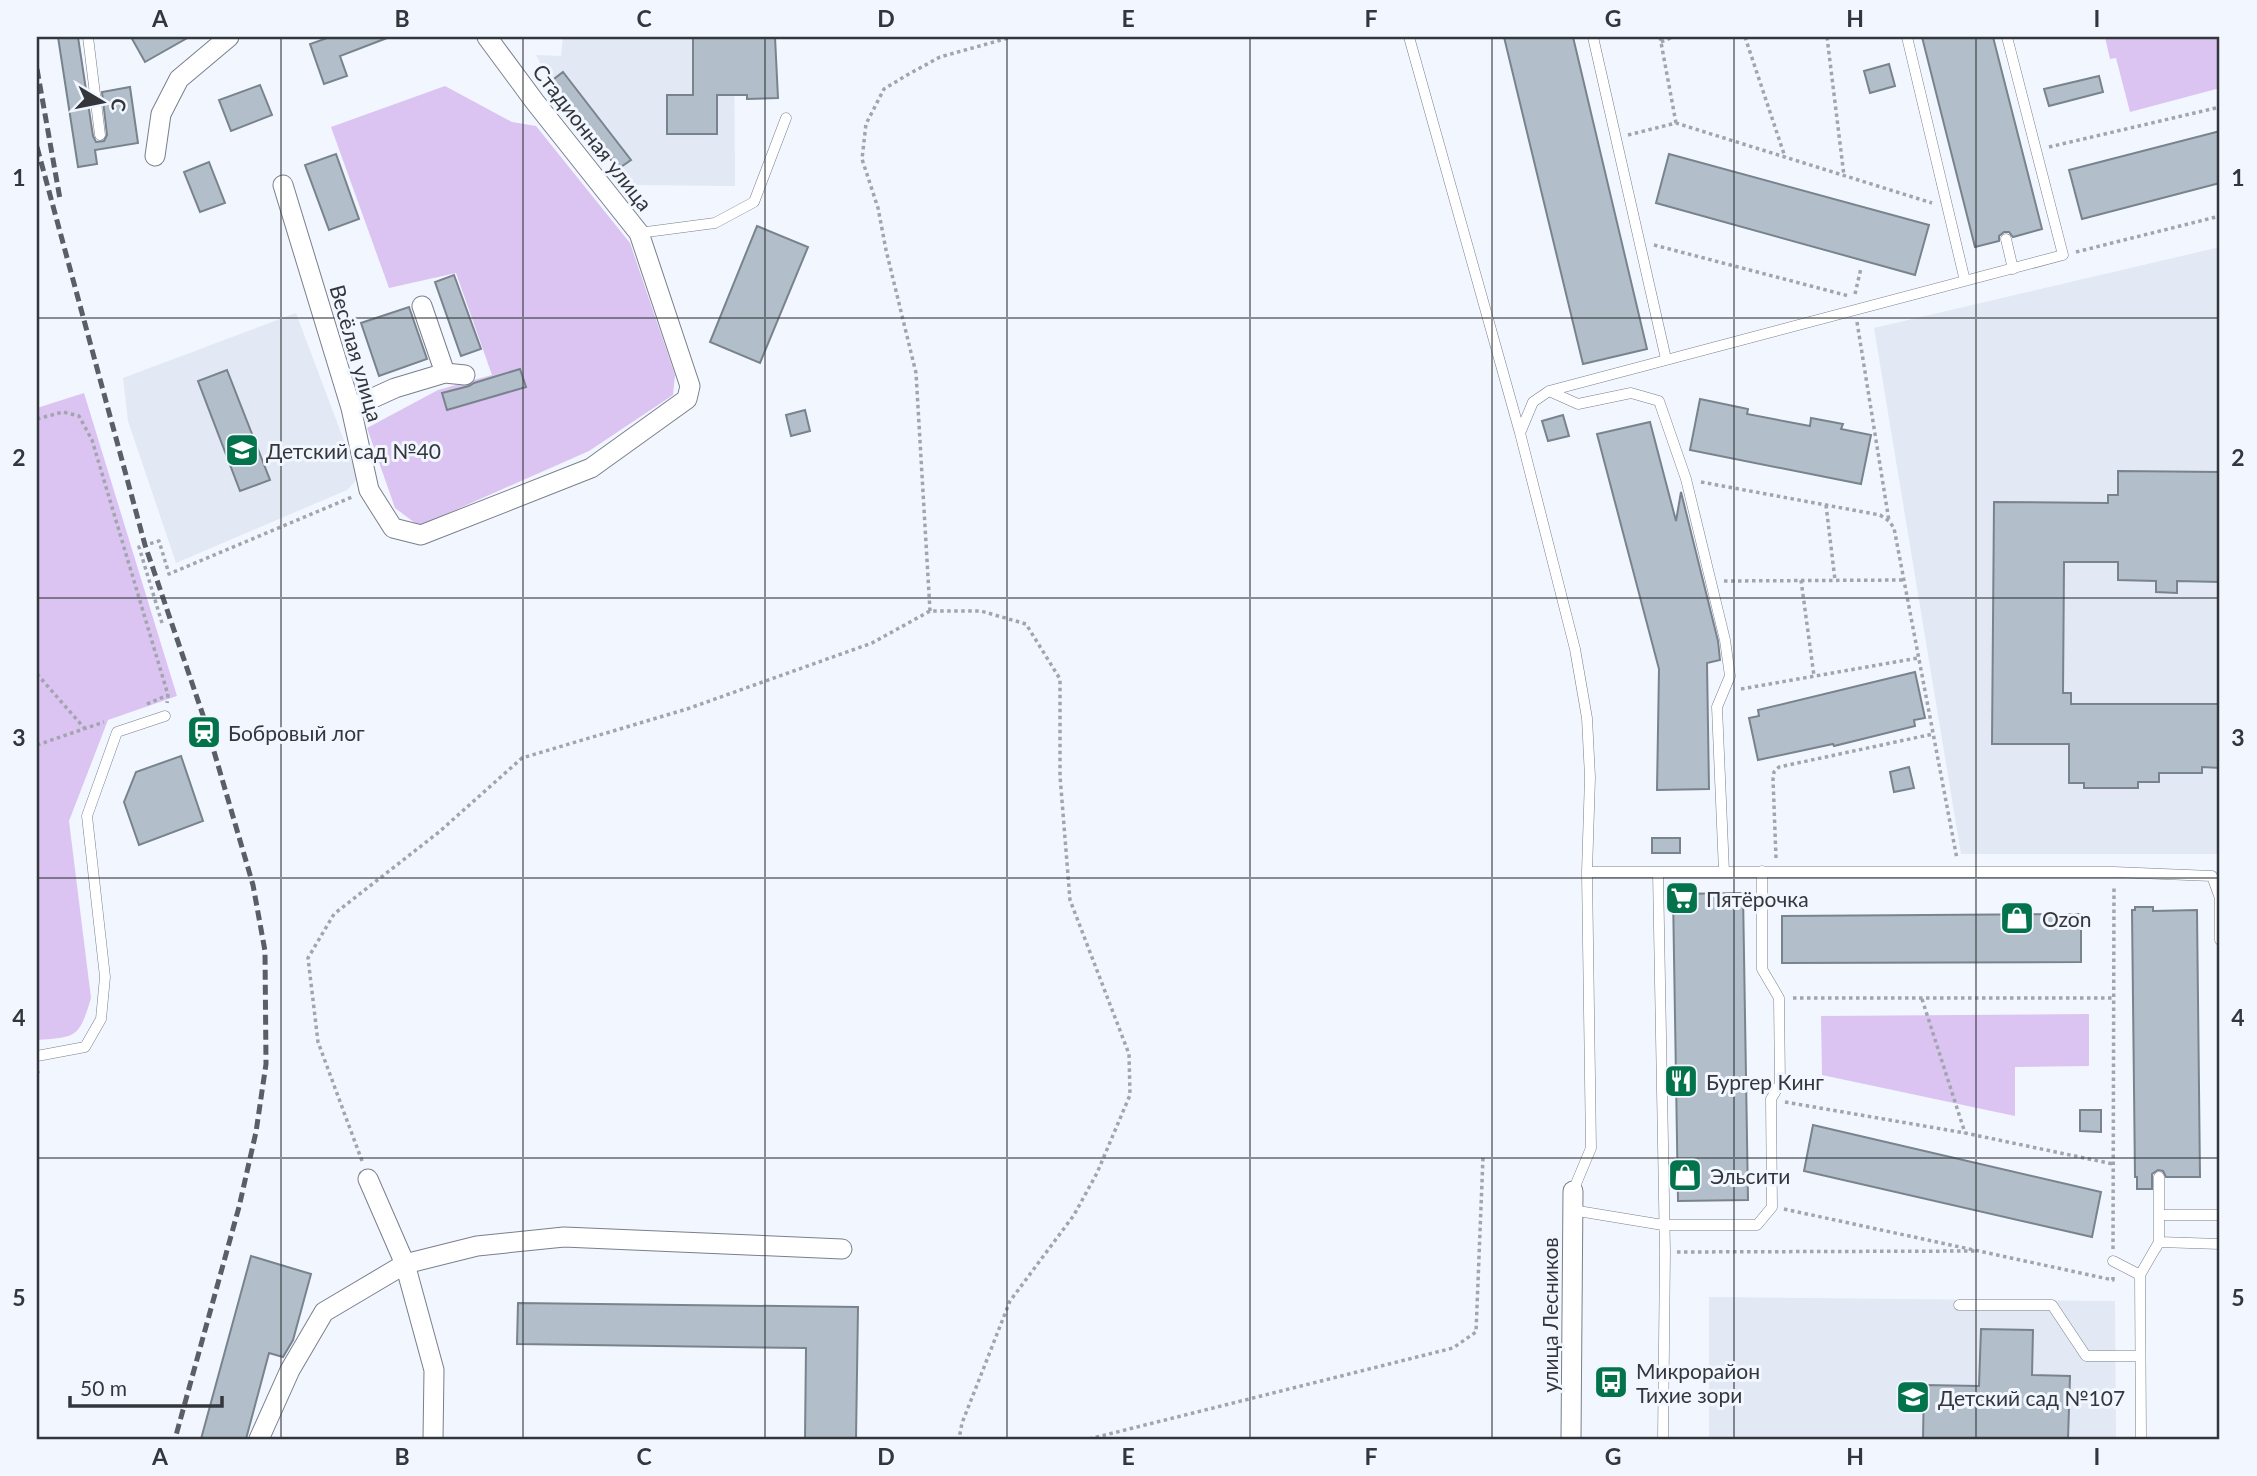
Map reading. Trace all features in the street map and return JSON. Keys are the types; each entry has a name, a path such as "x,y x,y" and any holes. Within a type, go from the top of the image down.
{"street":[{"path":"155,156 161,114 178,79 229,37"},
{"name":"Стадионная улица","path":"487,37 639,233 690,386 687,399 591,468"},
{"name":"Весёлая улица","path":"283,185 351,408 369,490 393,528 421,536 591,468"},
{"path":"422,306 445,373"},
{"path":"351,408 395,388 445,373 465,375"},
{"path":"368,1180 405,1264 434,1370 433,1439"},
{"name":"улица Лесников","path":"1571,1439 1572,1201"},
{"path":"258,1439 290,1370 324,1312 405,1264 477,1246 564,1237 842,1249"}],"lane":[{"path":"88,37 100,135"},
{"path":"1409,37 1520,433 1575,649 1587,718 1590,777 1587,872 1591,1149 1572,1201 1663,1225 1757,1225 1772,1207 1771,1099 1780,1084 1779,998 1762,970 1762,871"},
{"path":"1593,37 1666,359"},
{"path":"1907,37 1965,281"},
{"path":"1520,433 1533,402 1549,391 2063,255 2007,37"},
{"path":"639,233 715,223 754,202 786,118"},
{"path":"2007,239 2013,269"},
{"path":"1549,391 1578,404 1631,393 1659,401 1686,479 1730,676 1717,707 1724,872"},
{"path":"37,1056 85,1047 101,1018 105,977 87,816 117,732 165,716"},
{"path":"1587,872 1959,871 2213,876 2220,898 2220,940"},
{"path":"1658,873 1665,1252 1663,1439"},
{"path":"2141,1439 2140,1275 2160,1242 2159,1177"},
{"path":"2160,1215 2220,1215"},
{"path":"2160,1242 2220,1244"},
{"path":"2113,1261 2140,1275"},
{"path":"1959,1305 2052,1305 2086,1356 2140,1356"}],"path":[{"path":"930,611 916,373 878,208 862,159 866,124 884,89 907,75 940,57 1012,37"},
{"path":"1673,37 1661,39 1676,123"},
{"path":"1745,37 1785,157"},
{"path":"1827,37 1844,176"},
{"path":"2036,150 2220,107"},
{"path":"1616,138 1676,123 1948,208"},
{"path":"2063,255 2220,216"},
{"path":"1639,241 1855,297 1861,268"},
{"path":"1855,310 1889,521"},
{"path":"37,419 63,412 79,416 92,440 168,695 165,716"},
{"path":"1686,479 1880,515 1894,527 1959,871"},
{"path":"162,623 139,547 159,541 169,574 369,490"},
{"path":"1826,505 1835,580"},
{"path":"1801,580 1814,676"},
{"path":"1710,581 1904,580"},
{"path":"368,1180 318,1042 308,958 334,915 439,832 522,758 687,709 872,643 930,611 981,611 1026,624 1060,679 1060,776 1070,900 1129,1054 1130,1096 1097,1173 1074,1214 1010,1301 962,1423 959,1439"},
{"path":"1723,692 1919,658"},
{"path":"37,674 86,730"},
{"path":"145,705 168,695"},
{"path":"37,745 109,720"},
{"path":"1776,871 1773,779 1779,766 1933,734"},
{"path":"1772,1207 2113,1280 2114,872"},
{"path":"1779,998 2113,998"},
{"path":"1922,999 1965,1133"},
{"path":"1771,1099 1965,1133 2113,1164"},
{"path":"1089,1439 1453,1348 1476,1332 1483,1157"},
{"path":"1665,1252 1987,1251"}],"shaded area":[{"path":"563,37 734,37 735,186 632,185 550,82 536,55 561,56"},
{"path":"2105,37 2220,37 2220,88 2130,112 2116,58 2110,59"},
{"path":"445,86 512,122 536,126 630,243 675,375 673,395 589,451 419,526 395,508 367,428 438,390 492,375 456,273 389,288 331,127"},
{"path":"2220,247 2220,854 1961,854 1874,328"},
{"name":"Детский сад №40","path":"296,313 358,478 347,490 176,563 128,421 123,378"},
{"path":"84,393 177,696 108,720 69,821 91,998 83,1021 75,1033 61,1038 37,1040 37,408"},
{"path":"2089,1014 2089,1066 2015,1067 2015,1116 1822,1075 1821,1016"},
{"name":"Детский сад №107","path":"1709,1297 2115,1301 2116,1439 1709,1439"}],"building":[{"path":"58,37 78,37 96,142 104,141 107,135 102,92 130,87 138,143 95,150 97,164 78,167"},
{"path":"131,37 189,37 145,62"},
{"path":"330,37 387,38 340,56 347,76 324,84 310,44"},
{"path":"693,37 775,37 778,98 747,99 747,95 717,95 717,134 667,134 667,95 693,95"},
{"path":"1504,37 1573,37 1647,349 1583,364"},
{"path":"1922,37 1993,37 2042,229 2013,237 2009,232 2004,232 1999,236 1999,241 1975,247"},
{"path":"1889,64 1895,86 1870,93 1864,71"},
{"path":"563,72 631,160 618,169 550,82"},
{"path":"2099,76 2103,92 2049,106 2044,89"},
{"path":"260,85 272,115 231,131 219,100"},
{"path":"2220,131 2220,183 2082,219 2069,170"},
{"path":"336,154 359,219 329,230 305,165"},
{"path":"1669,154 1929,225 1915,275 1656,203"},
{"path":"209,162 225,203 200,212 184,172"},
{"path":"757,226 808,247 760,363 710,342"},
{"path":"454,275 481,349 461,356 435,282"},
{"path":"409,307 427,359 379,376 361,323"},
{"path":"520,369 526,387 447,410 442,393"},
{"path":"227,370 270,480 240,491 198,381"},
{"path":"1700,399 1748,409 1747,414 1810,426 1811,418 1843,424 1841,429 1871,435 1861,484 1690,450"},
{"path":"805,410 810,431 791,436 786,415"},
{"path":"1563,415 1569,436 1548,441 1542,421"},
{"path":"1650,422 1676,521 1681,492 1718,641 1720,660 1707,663 1709,789 1657,790 1659,669 1597,434"},
{"path":"2118,471 2220,472 2220,582 2177,581 2177,593 2156,592 2156,581 2118,580 2118,562 2064,562 2063,693 2071,693 2071,704 2220,704 2220,768 2202,767 2202,773 2159,773 2159,782 2138,782 2138,788 2084,788 2084,783 2069,783 2069,744 1992,744 1994,502 2108,503 2108,495 2118,495"},
{"path":"1915,672 1925,718 1914,720 1915,726 1834,746 1833,744 1758,760 1749,718 1759,716 1758,710"},
{"path":"181,756 203,821 139,845 124,802 136,772"},
{"path":"1909,767 1914,788 1894,792 1890,772"},
{"path":"1652,838 1680,838 1680,853 1652,853"},
{"path":"1743,893 1748,1200 1678,1201 1673,894"},
{"path":"2135,907 2153,907 2153,911 2197,910 2200,1177 2166,1177 2163,1171 2158,1170 2152,1174 2152,1189 2137,1189 2135,1177 2132,910 2135,910"},
{"path":"2081,914 2081,962 1782,963 1782,916"},
{"path":"2080,1110 2101,1110 2101,1132 2080,1131"},
{"path":"1813,1125 2101,1192 2092,1237 1804,1171"},
{"path":"251,1256 311,1274 293,1340 283,1357 269,1353 246,1439 201,1439"},
{"path":"518,1303 858,1307 856,1439 805,1439 806,1348 517,1344"},
{"path":"1981,1329 2033,1330 2032,1375 2070,1376 2068,1439 1923,1439 1924,1385 1979,1386"}],"railway":[{"path":"37,69 60,199"},
{"path":"37,147 145,545 206,724 253,885 265,951 266,1064 256,1132 239,1207 175,1439"}],"place":[{"name":"Детский сад №40","path":"242,450"},
{"name":"Бобровый лог","path":"204,732"},
{"name":"Пятёрочка","path":"1682,898"},
{"name":"Ozon","path":"2017,918"},
{"name":"Бургер Кинг","path":"1681,1081"},
{"name":"Эльсити","path":"1685,1175"},
{"name":"Микрорайон Тихие зори","path":"1611,1382"},
{"name":"Детский сад №107","path":"1913,1397"}]}
